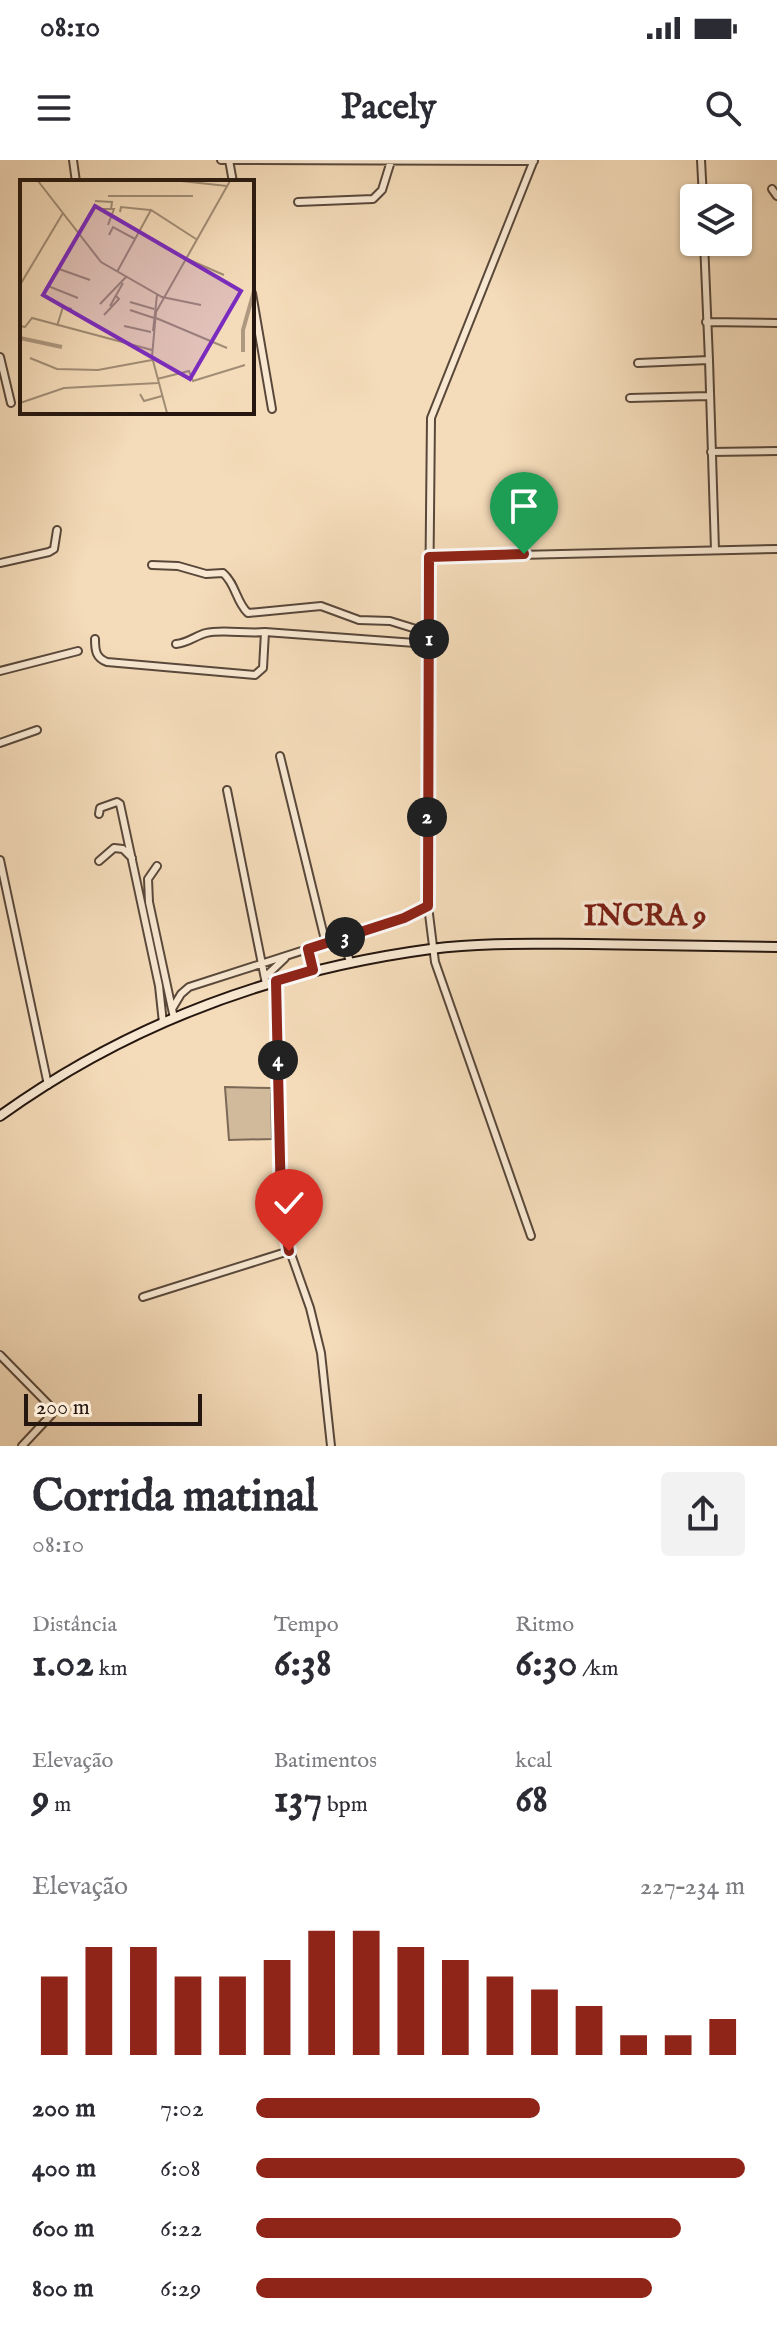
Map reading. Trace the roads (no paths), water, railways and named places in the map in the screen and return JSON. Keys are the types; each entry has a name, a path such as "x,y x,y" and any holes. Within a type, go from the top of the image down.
{"main road":[{"path":"0,1116 127,1039 163,1023 173,1013 269,980 313,970 433,949 509,943 777,947"}],"street":[{"path":"73,160 76,180"},
{"path":"221,160 534,161 433,408 429,458 428,906 433,949 531,1236"},
{"path":"229,160 233,180"},
{"path":"701,160 702,184"},
{"path":"298,202 373,199 382,190 391,161"},
{"path":"772,189 777,196"},
{"path":"704,256 715,550"},
{"path":"254,305 272,409"},
{"path":"706,322 777,323"},
{"path":"0,357 11,403"},
{"path":"638,363 709,360"},
{"path":"630,398 709,396"},
{"path":"711,452 777,451"},
{"path":"0,563 49,552 54,549 57,530"},
{"path":"429,557 777,549"},
{"path":"152,565 178,566 206,574 223,573 230,579 241,606 248,613 321,606 359,620 390,621 429,633"},
{"path":"176,644 185,644 205,633 265,632 429,644"},
{"path":"95,639 95,653 107,662 255,675 263,668 265,632"},
{"path":"0,671 78,651"},
{"path":"0,743 37,730"},
{"path":"280,756 326,944"},
{"path":"227,790 262,962 269,980 281,1204 289,1251 310,1308 321,1353 331,1446"},
{"path":"99,814 100,808 120,804 159,986 163,1023"},
{"path":"99,861 114,848 123,849 132,858"},
{"path":"0,860 48,1085"},
{"path":"157,866 148,879 149,902 173,1013"},
{"path":"173,1013 181,994 189,987 404,918 428,906"},
{"path":"343,938 350,962"},
{"path":"308,949 313,970"},
{"path":"269,980 288,956"},
{"path":"143,1297 289,1251"},
{"path":"0,1355 51,1407 52,1414 22,1446"}],"district":[{"name":"INCRA 9","path":"645,915"}]}
